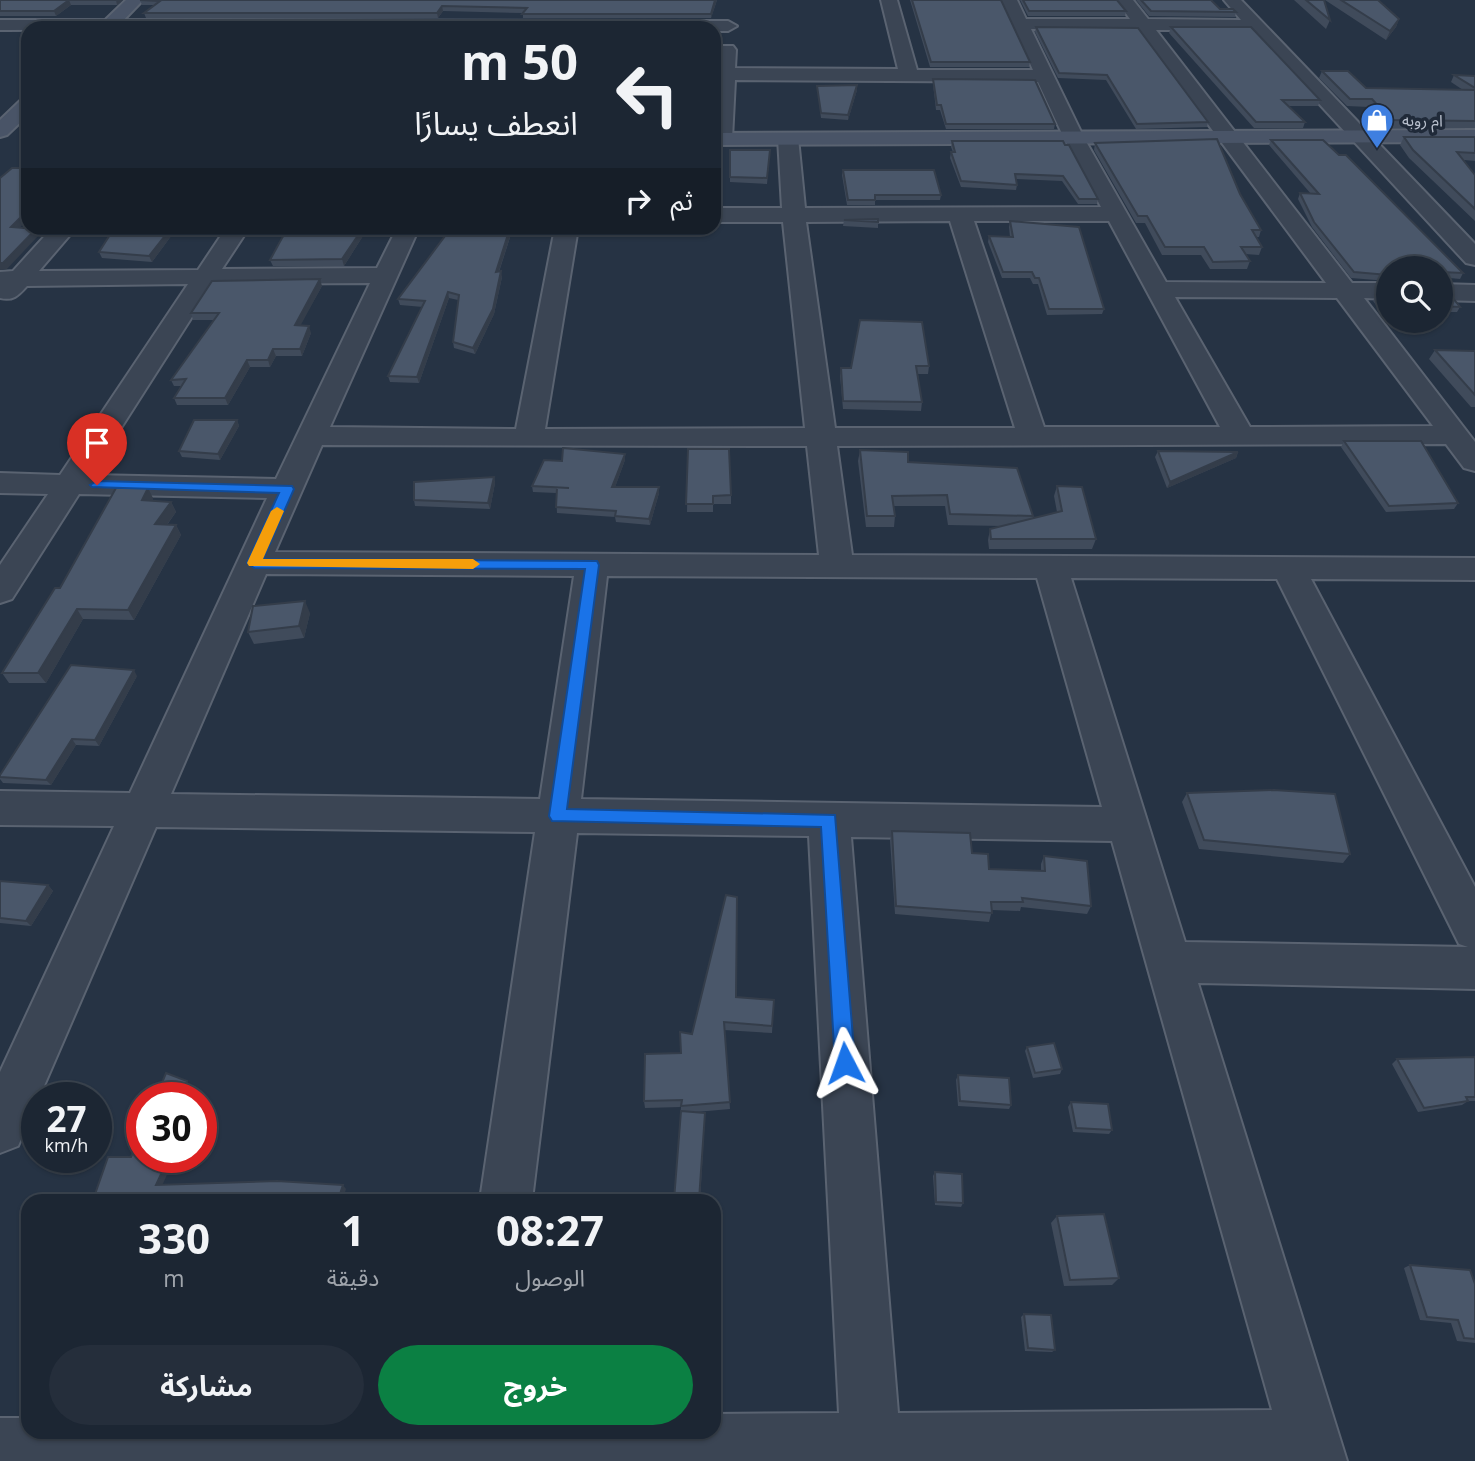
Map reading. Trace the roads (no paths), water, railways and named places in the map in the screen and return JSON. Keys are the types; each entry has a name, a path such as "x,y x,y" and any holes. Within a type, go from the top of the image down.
{"main road":[{"path":"114,21 135,0"},
{"path":"6,138 21,115"},
{"path":"721,139 1475,136"}],"street":[{"path":"889,0 909,75"},
{"path":"1009,0 1074,138 1240,436"},
{"path":"1124,0 1475,462"},
{"path":"1232,0 1475,258"},
{"path":"245,21 256,8"},
{"path":"365,21 373,8"},
{"path":"647,21 729,19 721,115"},
{"path":"1020,24 1256,25"},
{"path":"0,25 21,25"},
{"path":"726,74 1045,76"},
{"path":"788,138 794,215 836,566"},
{"path":"721,215 1117,215"},
{"path":"960,215 1032,436"},
{"path":"0,301 10,279 57,235"},
{"path":"0,591 232,235"},
{"path":"0,1128 311,436 405,235"},
{"path":"529,438 566,235"},
{"path":"10,279 386,275"},
{"path":"1158,289 1376,291"},
{"path":"1453,292 1475,293"},
{"path":"311,436 529,438 1454,435"},
{"path":"0,483 287,489"},
{"path":"254,563 1475,569"},
{"path":"507,1194 592,565"},
{"path":"0,1448 472,1446 871,1452 1314,1450 1051,567"},
{"path":"1288,568 1475,930"},
{"path":"0,808 1128,824"},
{"path":"829,820 871,1452"},
{"path":"1169,962 1475,968"}],"place":[{"name":"ام روبه","path":"1377,150"}]}
